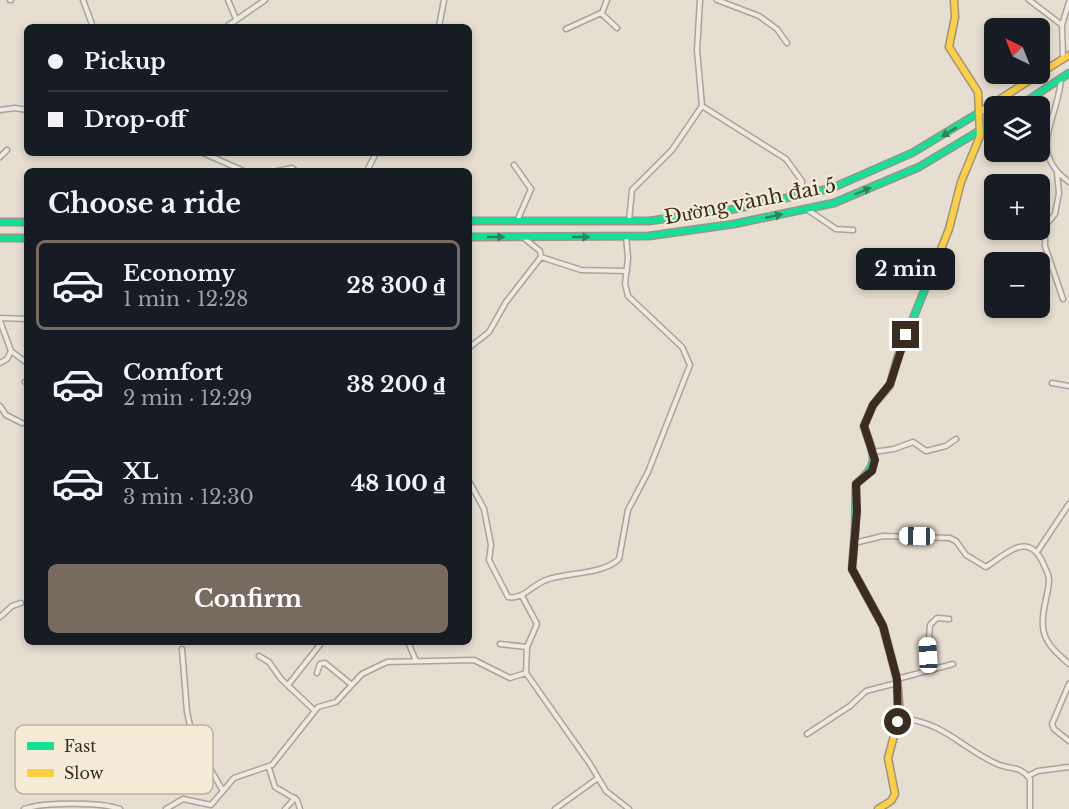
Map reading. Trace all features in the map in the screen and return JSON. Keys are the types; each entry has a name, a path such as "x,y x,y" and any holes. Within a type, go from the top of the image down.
{"main road":[{"path":"878,809 894,798 888,758 900,718 897,681 880,621 854,576 851,561 857,511 856,484 874,466 873,452 864,426 873,405 890,384 898,356 949,230 961,182 981,130 978,92 949,47 955,17 954,0"},
{"name":"Đường vành đai 5","path":"472,221 649,221 735,209 832,188 912,153 980,113 1069,55"},
{"path":"1034,96 1069,73"},
{"name":"Đường vành đai 5","path":"472,237 650,236 734,224 807,209 834,203 919,167 984,128"},
{"path":"0,222 24,222"},
{"path":"0,238 24,238"}],"street":[{"path":"83,0 92,24"},
{"path":"228,0 236,19"},
{"path":"230,24 265,0"},
{"path":"440,24 444,0"},
{"path":"566,28 601,13 607,0"},
{"path":"629,221 632,190 672,150 702,106 697,50 700,0"},
{"path":"717,0 759,16 772,25 787,43"},
{"path":"1029,0 1062,25"},
{"path":"1063,59 1062,25 1069,2"},
{"path":"601,13 617,28"},
{"path":"1061,78 1046,144 1047,159 1056,172 1069,182"},
{"path":"702,106 786,159 802,181 802,194"},
{"path":"0,110 24,110"},
{"path":"0,157 7,150"},
{"path":"210,156 237,168"},
{"path":"514,165 531,189 517,221"},
{"path":"1056,172 1059,193 1055,214 1046,226 1046,246 1063,299"},
{"path":"807,209 836,229 853,230"},
{"path":"472,487 484,509 491,545 489,560 508,597 522,596 546,580 609,566 619,559 628,510 646,477 689,371 690,358 682,347 628,296 624,284 627,271 626,236"},
{"path":"472,345 489,332 506,302 541,257 540,251 522,237"},
{"path":"541,257 581,270 627,271"},
{"path":"24,319 0,320 11,351 24,361"},
{"path":"0,363 7,359 11,351"},
{"path":"1052,383 1069,386"},
{"path":"0,406 6,415 22,423"},
{"path":"873,452 894,449 914,442 926,451 946,446 956,439"},
{"path":"1037,552 1069,504"},
{"path":"853,543 883,536 950,538 966,555 986,567 1013,549 1029,547 1037,552 1049,580 1044,599 1043,630 1053,650 1069,664"},
{"path":"522,596 537,624 527,647 526,673 609,795 629,809"},
{"path":"0,617 12,606 21,603"},
{"path":"933,670 928,649 930,625 937,618 949,619"},
{"path":"500,644 527,647"},
{"path":"288,685 320,645"},
{"path":"409,645 416,661"},
{"path":"182,649 190,725"},
{"path":"259,656 269,663 281,679 314,710"},
{"path":"166,809 183,799 211,805 234,778 269,768 314,710 322,705 336,702 362,674 387,662 474,660 507,677 526,673"},
{"path":"317,673 320,664 325,663 352,685"},
{"path":"807,734 850,706 866,691 953,664"},
{"path":"1069,684 1052,724 1054,729 1069,741"},
{"path":"900,718 926,722 996,764 1019,768 1028,776 1030,809"},
{"path":"1028,776 1038,771 1069,767"},
{"path":"269,768 275,787 295,798 300,809"},
{"path":"213,774 223,791"},
{"path":"555,809 598,778"},
{"path":"285,809 295,798"},
{"path":"24,809 43,805 108,806 120,809"}],"traffic: fast":[{"path":"1034,96 1069,73"},
{"path":"472,221 649,221 735,209 832,188 912,153 980,112"},
{"path":"472,237 649,236 734,224 834,203 919,167 984,128"},
{"path":"0,222 24,222"},
{"path":"0,238 24,238"},
{"path":"855,532 856,484 869,470 873,458 864,426 873,405 890,385 898,356 939,254"}],"traffic: slow":[{"path":"939,254 949,229 961,182 980,136 978,92 949,47 955,17 954,0"},
{"path":"980,112 1069,55"},
{"path":"855,532 852,569 883,626 897,679 900,714 888,758 895,794 891,801 878,809"}],"route":[{"path":"898,722 900,714 897,679 883,626 856,582 851,561 857,511 856,484 872,471 875,460 863,430 873,405 890,384 906,335"}]}
